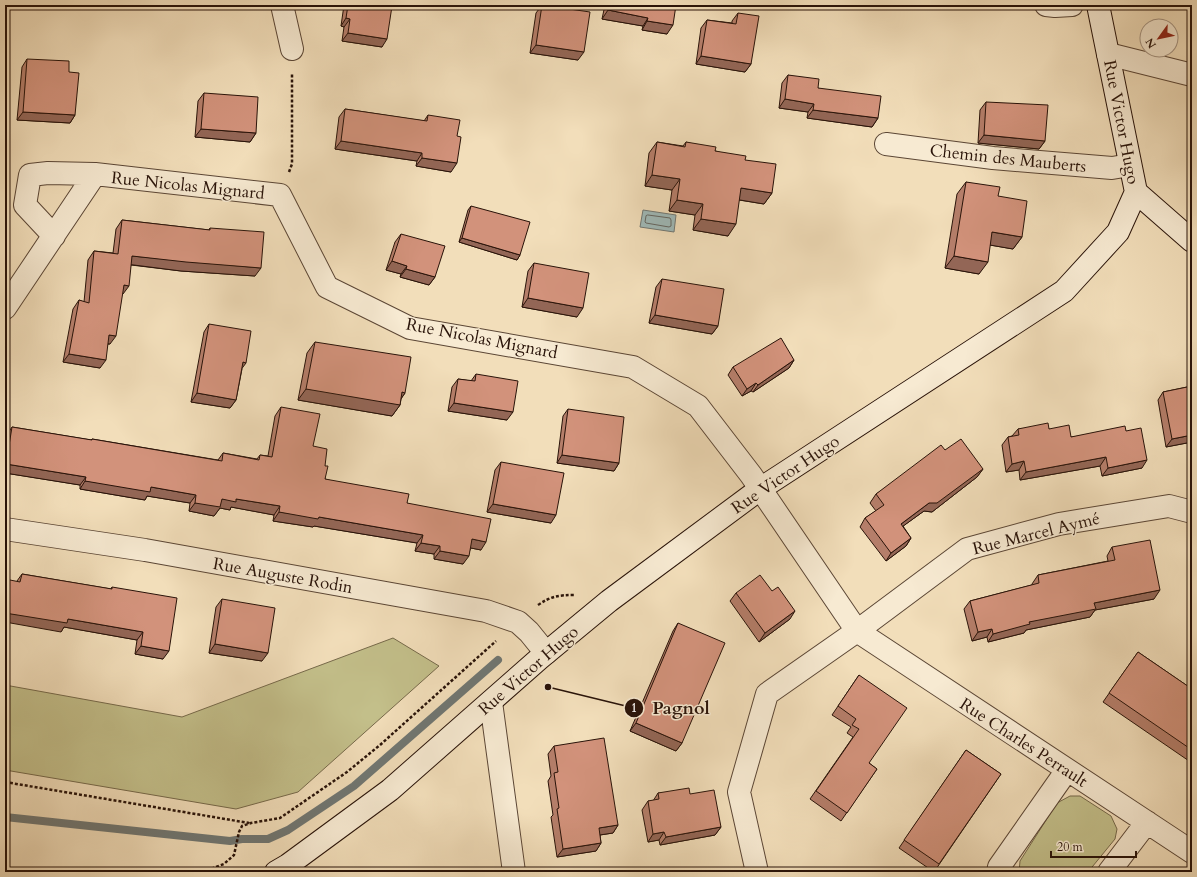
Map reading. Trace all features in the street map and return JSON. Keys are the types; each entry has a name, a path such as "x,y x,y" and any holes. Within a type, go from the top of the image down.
{"street":[{"path":"282,5 292,50"},
{"path":"1046,5 1072,5"},
{"name":"Rue Victor Hugo","path":"276,872 288,865 390,790 546,653 609,601 760,489 1064,291 1118,232 1136,192 1098,5"},
{"path":"1108,54 1192,75"},
{"name":"Chemin des Mauberts","path":"886,144 1001,159 1112,168 1130,165"},
{"name":"Rue Nicolas Mignard","path":"54,236 25,205 30,175 48,173 95,174 280,195 327,287 410,328 633,366 698,406 760,489"},
{"name":"Rue Nicolas Mignard","path":"5,308 95,174"},
{"path":"1136,192 1192,241"},
{"name":"Rue Charles Perrault","path":"760,489 857,631 1192,852"},
{"name":"Rue Marcel Aymé","path":"857,631 967,549 1060,524 1169,506 1192,512"},
{"name":"Rue Auguste Rodin","path":"5,530 153,552 486,612 518,622 530,632 546,653"},
{"path":"757,872 739,792 767,694 857,631"},
{"path":"491,702 514,872"},
{"path":"998,872 999,867 1067,770"},
{"path":"1110,872 1147,822"}],"path":[{"path":"280,195 292,164 292,50"},
{"path":"202,872 224,864 234,855 239,832 242,826 250,823 280,818 346,772 380,746 518,622 546,600 559,595 579,595"},
{"path":"5,782 250,823"}],"shaded area":[{"path":"393,638 439,666 298,792 236,809 5,770 5,685 182,717"},
{"path":"1070,796 1080,796 1111,816 1117,829 1115,839 1088,872 1019,872 1020,861 1057,803"}],"water":[{"path":"643,210 676,215 674,232 640,227"}],"building":[{"path":"348,5 392,6 387,39 348,33 350,19 346,18"},
{"path":"542,5 590,12 584,52 536,45"},
{"path":"609,5 676,5 673,25 647,21 648,18 608,10"},
{"path":"738,13 759,16 751,64 701,56 707,20 736,24"},
{"path":"27,59 69,61 69,72 79,73 75,115 23,112"},
{"path":"788,75 819,79 818,88 881,96 878,118 813,110 814,104 785,99"},
{"path":"204,93 258,97 256,133 201,129"},
{"path":"986,102 1048,105 1045,141 984,135"},
{"path":"345,109 427,121 428,115 460,120 457,136 461,137 457,163 422,158 422,153 341,141"},
{"path":"657,142 685,147 686,142 716,147 715,151 746,156 745,160 776,164 772,193 741,188 736,224 701,219 703,204 677,200 680,179 652,175"},
{"path":"966,182 1000,187 998,196 1027,201 1022,237 992,232 988,262 954,256"},
{"path":"471,206 530,222 520,255 462,238"},
{"path":"122,220 210,230 210,228 264,232 261,268 132,256 129,286 124,285 116,336 109,335 106,360 69,354 79,300 89,303 94,251 118,254"},
{"path":"401,234 445,246 435,277 406,269 407,266 392,261"},
{"path":"534,263 589,273 583,308 528,298"},
{"path":"662,279 724,289 718,326 655,315"},
{"path":"209,324 251,331 246,363 243,362 236,400 197,393"},
{"path":"781,338 794,360 758,385 756,383 747,389 733,367"},
{"path":"315,342 411,357 405,393 402,392 400,405 306,389"},
{"path":"476,374 518,381 513,412 454,403 458,379 475,381"},
{"path":"1192,386 1192,435 1172,439 1163,392"},
{"path":"281,407 320,414 313,446 327,449 325,466 328,466 325,479 409,494 407,503 491,519 486,542 472,539 469,556 440,551 440,546 421,543 423,535 319,517 318,519 279,512 280,506 236,499 236,502 222,499 220,507 195,503 196,495 151,487 150,492 85,481 86,477 6,464 12,427 222,461 223,453 259,460 260,455 272,457"},
{"path":"568,409 624,417 619,463 562,455"},
{"path":"1048,423 1049,429 1069,425 1071,437 1125,426 1126,431 1141,428 1147,460 1108,468 1106,457 1026,472 1024,461 1012,464 1008,437 1019,435 1018,429"},
{"path":"961,439 983,469 937,503 929,503 901,524 911,538 891,553 865,518 884,505 876,494 941,445 945,450"},
{"path":"501,462 564,473 556,515 493,504"},
{"path":"1150,540 1160,590 1094,603 1096,609 1029,622 1030,624 993,634 992,629 978,632 970,601 1039,583 1038,575 1115,560 1112,547"},
{"path":"22,574 177,598 169,651 141,646 143,632 68,619 67,623 5,613 5,579 20,582"},
{"path":"760,575 772,591 778,587 795,611 765,633 736,593"},
{"path":"222,599 275,608 268,653 215,644"},
{"path":"678,623 725,643 682,743 636,723"},
{"path":"1138,652 1192,689 1192,750 1109,693"},
{"path":"859,675 907,708 869,763 877,769 847,813 816,791 859,729 852,725 856,719 838,706"},
{"path":"604,738 618,825 599,828 601,843 563,849 557,809 559,808 554,773 558,772 554,746"},
{"path":"966,750 1001,774 939,864 904,840"},
{"path":"689,788 690,794 714,790 721,827 666,837 664,832 653,834 648,801 659,799 658,793"}],"waterway":[{"path":"5,817 230,841 242,839 268,839 288,830 354,786 498,660"}],"place":[{"name":"Pagnol","path":"548,687"}]}
